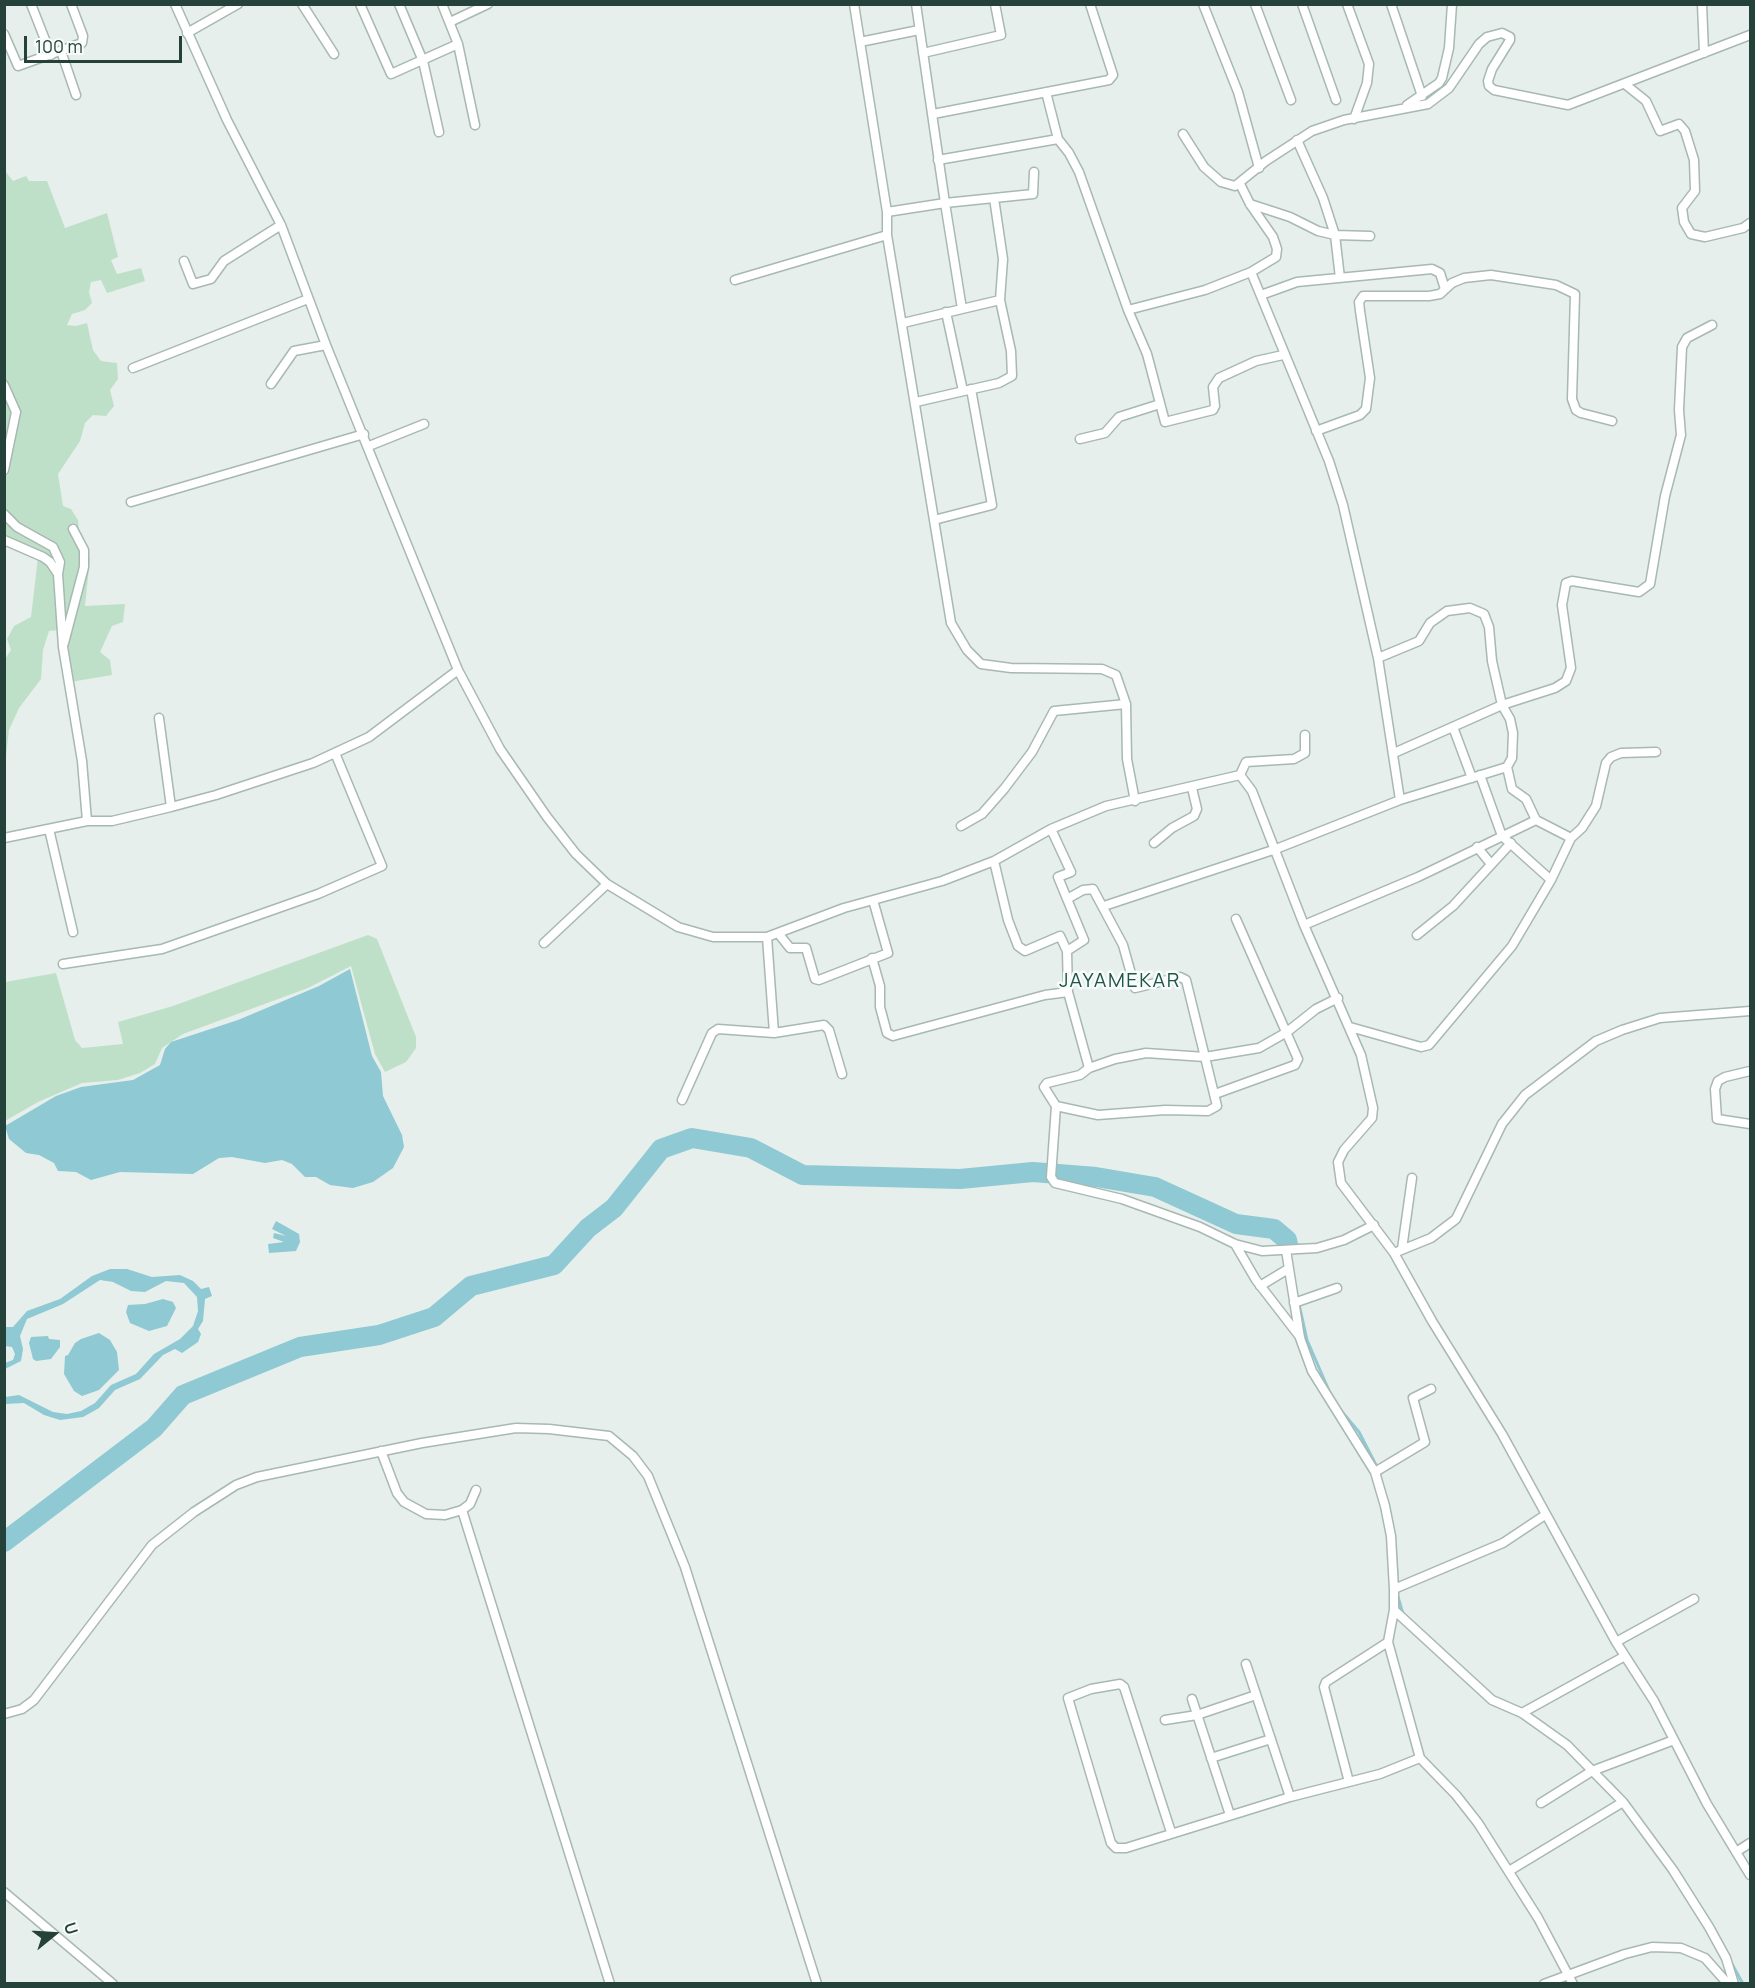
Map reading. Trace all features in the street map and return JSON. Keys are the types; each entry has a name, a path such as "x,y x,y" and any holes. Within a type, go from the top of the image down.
{"street":[{"path":"32,4 51,54"},
{"path":"4,34 16,66 84,41 71,4"},
{"path":"175,4 227,120 282,225 308,299 458,670 500,749 547,817 576,854 607,884 678,927 713,937 767,937 994,861 1052,830 1107,806 1240,775"},
{"path":"187,33 238,4"},
{"path":"317,4 304,8 334,54"},
{"path":"360,4 391,74 458,44"},
{"path":"399,4 423,61 440,132"},
{"path":"442,4 458,44 475,125"},
{"path":"854,4 886,213 887,235 951,623 977,662 1011,668 1110,671 1120,681 1126,704 1127,759 1135,801"},
{"path":"916,4 962,309"},
{"path":"923,53 1001,35 995,4"},
{"path":"933,114 1105,82 1111,78 1113,75 1090,4"},
{"path":"1255,4 1291,100"},
{"path":"1302,4 1336,100"},
{"path":"1347,4 1369,64 1367,83 1354,119"},
{"path":"1391,4 1422,96"},
{"path":"1401,108 1422,96 1442,78 1449,48 1452,4"},
{"path":"1702,4 1704,53"},
{"path":"450,22 485,5"},
{"path":"1205,5 1238,92 1259,168"},
{"path":"860,42 919,30"},
{"path":"1183,134 1204,167 1221,182 1228,186 1240,184 1266,161 1311,131 1401,108 1428,104 1449,88 1479,44 1487,37 1502,33 1510,37 1490,75 1489,86 1494,90 1568,105 1626,85 1650,73 1750,35"},
{"path":"61,51 76,94"},
{"path":"1626,85 1646,101 1660,131 1679,124 1685,130 1694,160 1695,191 1682,208 1684,222 1691,234 1705,237 1743,228 1750,223"},
{"path":"1046,92 1058,139 1069,153 1078,171 1128,310 1147,354 1167,423 1214,410 1213,387 1219,378 1256,361 1283,355"},
{"path":"938,160 1058,139"},
{"path":"1298,140 1323,198 1335,235 1340,278"},
{"path":"886,213 945,203 1033,194 1034,172"},
{"path":"1128,310 1205,290 1251,272 1276,257 1277,249 1273,237 1250,204 1240,184"},
{"path":"916,402 1010,380 1012,376 1011,351 1000,300 1003,259 994,198"},
{"path":"1250,204 1335,235 1370,236"},
{"path":"184,261 193,284 211,279 224,261 282,225"},
{"path":"735,280 887,235"},
{"path":"1261,295 1297,282 1432,269 1440,273 1445,289"},
{"path":"1251,272 1316,431 1343,506 1378,658 1395,753 1400,800"},
{"path":"1316,431 1360,415 1366,409 1370,378 1360,299 1366,295 1429,296 1440,294 1445,289 1472,276 1491,274 1556,285 1572,291 1576,298 1574,406 1581,413 1612,421"},
{"path":"133,368 308,299"},
{"path":"903,323 1000,300"},
{"path":"934,520 992,505 967,390 946,312"},
{"path":"1395,753 1502,705 1560,686 1570,675 1571,661 1562,605 1566,583 1572,581 1639,592 1650,584 1665,496 1681,435 1679,411 1682,347 1687,339 1712,325"},
{"path":"271,384 294,351 327,345"},
{"path":"4,385 16,412 4,470"},
{"path":"1080,439 1105,433 1119,417 1160,404"},
{"path":"369,446 424,424"},
{"path":"131,502 364,434"},
{"path":"4,514 17,526 53,548 60,562 58,574 63,646 82,761 87,821"},
{"path":"63,646 84,567 84,550 73,529"},
{"path":"4,540 43,557 50,562 58,574"},
{"path":"1378,658 1419,641 1430,624 1447,611 1463,607 1478,609 1484,614 1489,627 1492,661 1502,705 1510,719 1513,733 1512,758 1507,767 1512,789 1526,799 1536,820 1571,838"},
{"path":"4,838 87,821 112,821 171,807 216,795 335,753 376,732 458,670"},
{"path":"961,826 982,814 1004,789 1032,752 1054,711 1126,704"},
{"path":"159,718 171,807"},
{"path":"1453,727 1502,836 1551,880"},
{"path":"1240,775 1246,762 1294,759 1305,753 1305,735"},
{"path":"1350,1027 1421,1047 1429,1045 1512,946 1551,880 1571,838 1582,828 1596,806 1606,763 1611,757 1621,753 1656,752"},
{"path":"63,964 162,950 318,894 382,866 335,753"},
{"path":"1104,906 1276,849 1400,800 1507,767"},
{"path":"1240,775 1252,791 1304,925 1350,1027 1363,1065 1373,1108 1372,1118 1344,1150 1338,1162 1337,1173 1341,1183 1398,1251 1432,1321 1502,1434 1616,1642 1654,1701 1750,1875"},
{"path":"1154,843 1172,828 1194,816 1197,809 1192,788"},
{"path":"1304,925 1418,877 1536,820"},
{"path":"49,829 73,932"},
{"path":"1052,830 1071,872 1058,877 1084,940 1067,951"},
{"path":"1418,935 1453,906 1511,843"},
{"path":"1477,847 1491,864"},
{"path":"994,861 1008,920 1018,946 1025,951 1060,936 1067,951 1068,992 1089,1068"},
{"path":"544,943 607,884"},
{"path":"1067,899 1088,888 1093,889 1123,945 1135,988 1180,977 1186,981 1205,1057 1215,1094 1217,1106 1208,1112 1165,1110 1098,1115 1056,1106 1048,1097 1045,1085 1080,1075 1089,1068 1146,1053 1205,1057 1259,1048 1287,1032 1316,1009 1338,998"},
{"path":"778,933 790,948 801,946 806,948 815,979 819,980 888,953 873,900"},
{"path":"1215,1094 1295,1065 1298,1059 1236,919"},
{"path":"767,937 774,1034"},
{"path":"872,958 880,986 880,1006 887,1033 893,1036 1045,995 1068,992"},
{"path":"1398,1251 1431,1238 1456,1219 1502,1124 1513,1110 1525,1095 1596,1041 1660,1018 1750,1011"},
{"path":"682,1101 712,1033 718,1029 774,1034 824,1025 829,1030 842,1074"},
{"path":"1750,1071 1725,1077 1718,1082 1715,1089 1717,1119 1750,1124"},
{"path":"1056,1106 1051,1177 1055,1184 1122,1199 1200,1227 1235,1244 1262,1251 1317,1248 1344,1240 1374,1225"},
{"path":"1398,1251 1412,1178"},
{"path":"1235,1244 1260,1286 1300,1338"},
{"path":"1286,1250 1300,1338 1312,1371 1375,1472 1391,1536 1394,1610 1388,1642 1420,1758 1456,1795 1509,1871 1571,1979"},
{"path":"1260,1286 1288,1269"},
{"path":"1294,1303 1336,1288"},
{"path":"1375,1472 1425,1442 1413,1398 1431,1389"},
{"path":"4,1714 22,1709 34,1700 142,1555 201,1507 236,1485 257,1477 381,1451 516,1428 549,1429 609,1436 638,1462 648,1476 685,1568 816,1983"},
{"path":"381,1451 391,1480 404,1502 426,1514 445,1515 462,1510 470,1503 476,1490"},
{"path":"462,1510 610,1983"},
{"path":"1394,1589 1503,1543 1545,1515"},
{"path":"1616,1642 1694,1599"},
{"path":"1394,1610 1492,1700 1522,1713 1548,1730 1623,1802 1673,1870 1709,1927 1726,1958 1734,1983"},
{"path":"1349,1782 1324,1687 1326,1682 1388,1642"},
{"path":"1522,1713 1625,1656"},
{"path":"1246,1664 1290,1797"},
{"path":"1171,1832 1124,1688 1120,1684 1091,1689 1068,1698 1111,1843 1116,1848 1126,1848 1171,1832 1290,1797 1380,1774 1420,1758"},
{"path":"1165,1720 1197,1715 1256,1695"},
{"path":"1192,1698 1230,1815"},
{"path":"1211,1758 1271,1738"},
{"path":"1541,1803 1593,1771 1674,1740"},
{"path":"1509,1871 1623,1802"},
{"path":"1736,1852 1750,1843"},
{"path":"4,1892 113,1983"},
{"path":"1544,1983 1571,1979 1624,1953 1652,1947 1681,1948 1705,1958 1728,1983"}],"green space":[{"path":"5,171 13,181 26,176 29,181 47,181 65,228 107,213 118,257 111,260 117,274 141,268 145,281 107,293 101,280 91,282 89,292 92,303 85,310 72,314 67,325 76,326 87,323 93,350 101,361 117,363 118,379 110,390 114,406 106,416 93,415 85,423 80,441 58,474 63,506 71,509 78,520 80,539 90,559 85,606 125,604 123,622 112,626 100,652 110,660 112,675 64,683 58,630 49,631 43,650 41,679 19,708 9,730 5,765 5,659 11,650 7,639 14,626 31,617 38,557 5,535"},
{"path":"368,935 377,939 416,1037 416,1048 406,1062 385,1072 375,1054 351,966 308,988 183,1034 162,1048 155,1064 140,1073 118,1080 82,1083 38,1102 5,1121 5,982 56,973 75,1040 82,1048 123,1044 118,1022 173,1006"}],"water":[{"path":"350,969 372,1056 381,1072 383,1096 402,1135 404,1147 393,1168 373,1182 353,1188 330,1185 316,1177 305,1177 292,1164 282,1160 265,1163 232,1157 219,1158 193,1174 120,1172 91,1180 76,1172 58,1171 54,1163 39,1155 26,1153 9,1139 5,1126 56,1096 81,1087 133,1080 160,1065 165,1049 171,1042 238,1020 319,986"},
{"path":"276,1221 299,1234 300,1242 296,1251 269,1253 268,1244 284,1242 273,1238 274,1233 286,1236 272,1229"},
{"path":"110,1269 127,1269 152,1277 180,1275 193,1281 201,1289 209,1287 212,1296 205,1299 203,1321 198,1329 201,1334 198,1342 182,1353 175,1349 163,1355 140,1379 115,1390 99,1408 83,1417 60,1420 44,1415 24,1403 5,1404 5,1397 19,1395 53,1412 67,1414 81,1411 95,1403 111,1385 136,1374 154,1354 180,1339 193,1326 198,1311 197,1297 184,1283 166,1281 145,1292 131,1291 113,1282 100,1280 63,1304 27,1319 20,1336 23,1349 21,1361 5,1369 5,1363 13,1360 15,1354 12,1347 5,1346 5,1327 13,1327 27,1311 60,1299 92,1276"},
{"path":"163,1299 173,1302 176,1308 167,1326 149,1331 130,1323 126,1312 128,1305 145,1304"},
{"path":"99,1333 110,1340 117,1352 119,1370 99,1390 82,1396 74,1391 64,1374 65,1356 75,1343"},
{"path":"48,1336 49,1339 60,1340 60,1347 51,1359 36,1361 33,1359 29,1343 31,1337"}],"waterway":[{"path":"4,1542 154,1428 183,1395 300,1347 379,1335 434,1317 471,1286 554,1265 588,1228 614,1208 661,1149 692,1138 751,1148 803,1175 960,1179 1033,1172 1096,1177 1155,1187 1236,1224 1274,1229 1287,1240 1288,1245"},
{"path":"1299,1304 1307,1340 1330,1393"},
{"path":"1343,1413 1359,1432 1377,1467"},
{"path":"1395,1545 1397,1574"},
{"path":"1398,1597 1403,1614"},
{"path":"1610,1783 1622,1796"},
{"path":"1732,1964 1743,1984"}],"district":[{"name":"JAYAMEKAR","path":"1120,981"}]}
